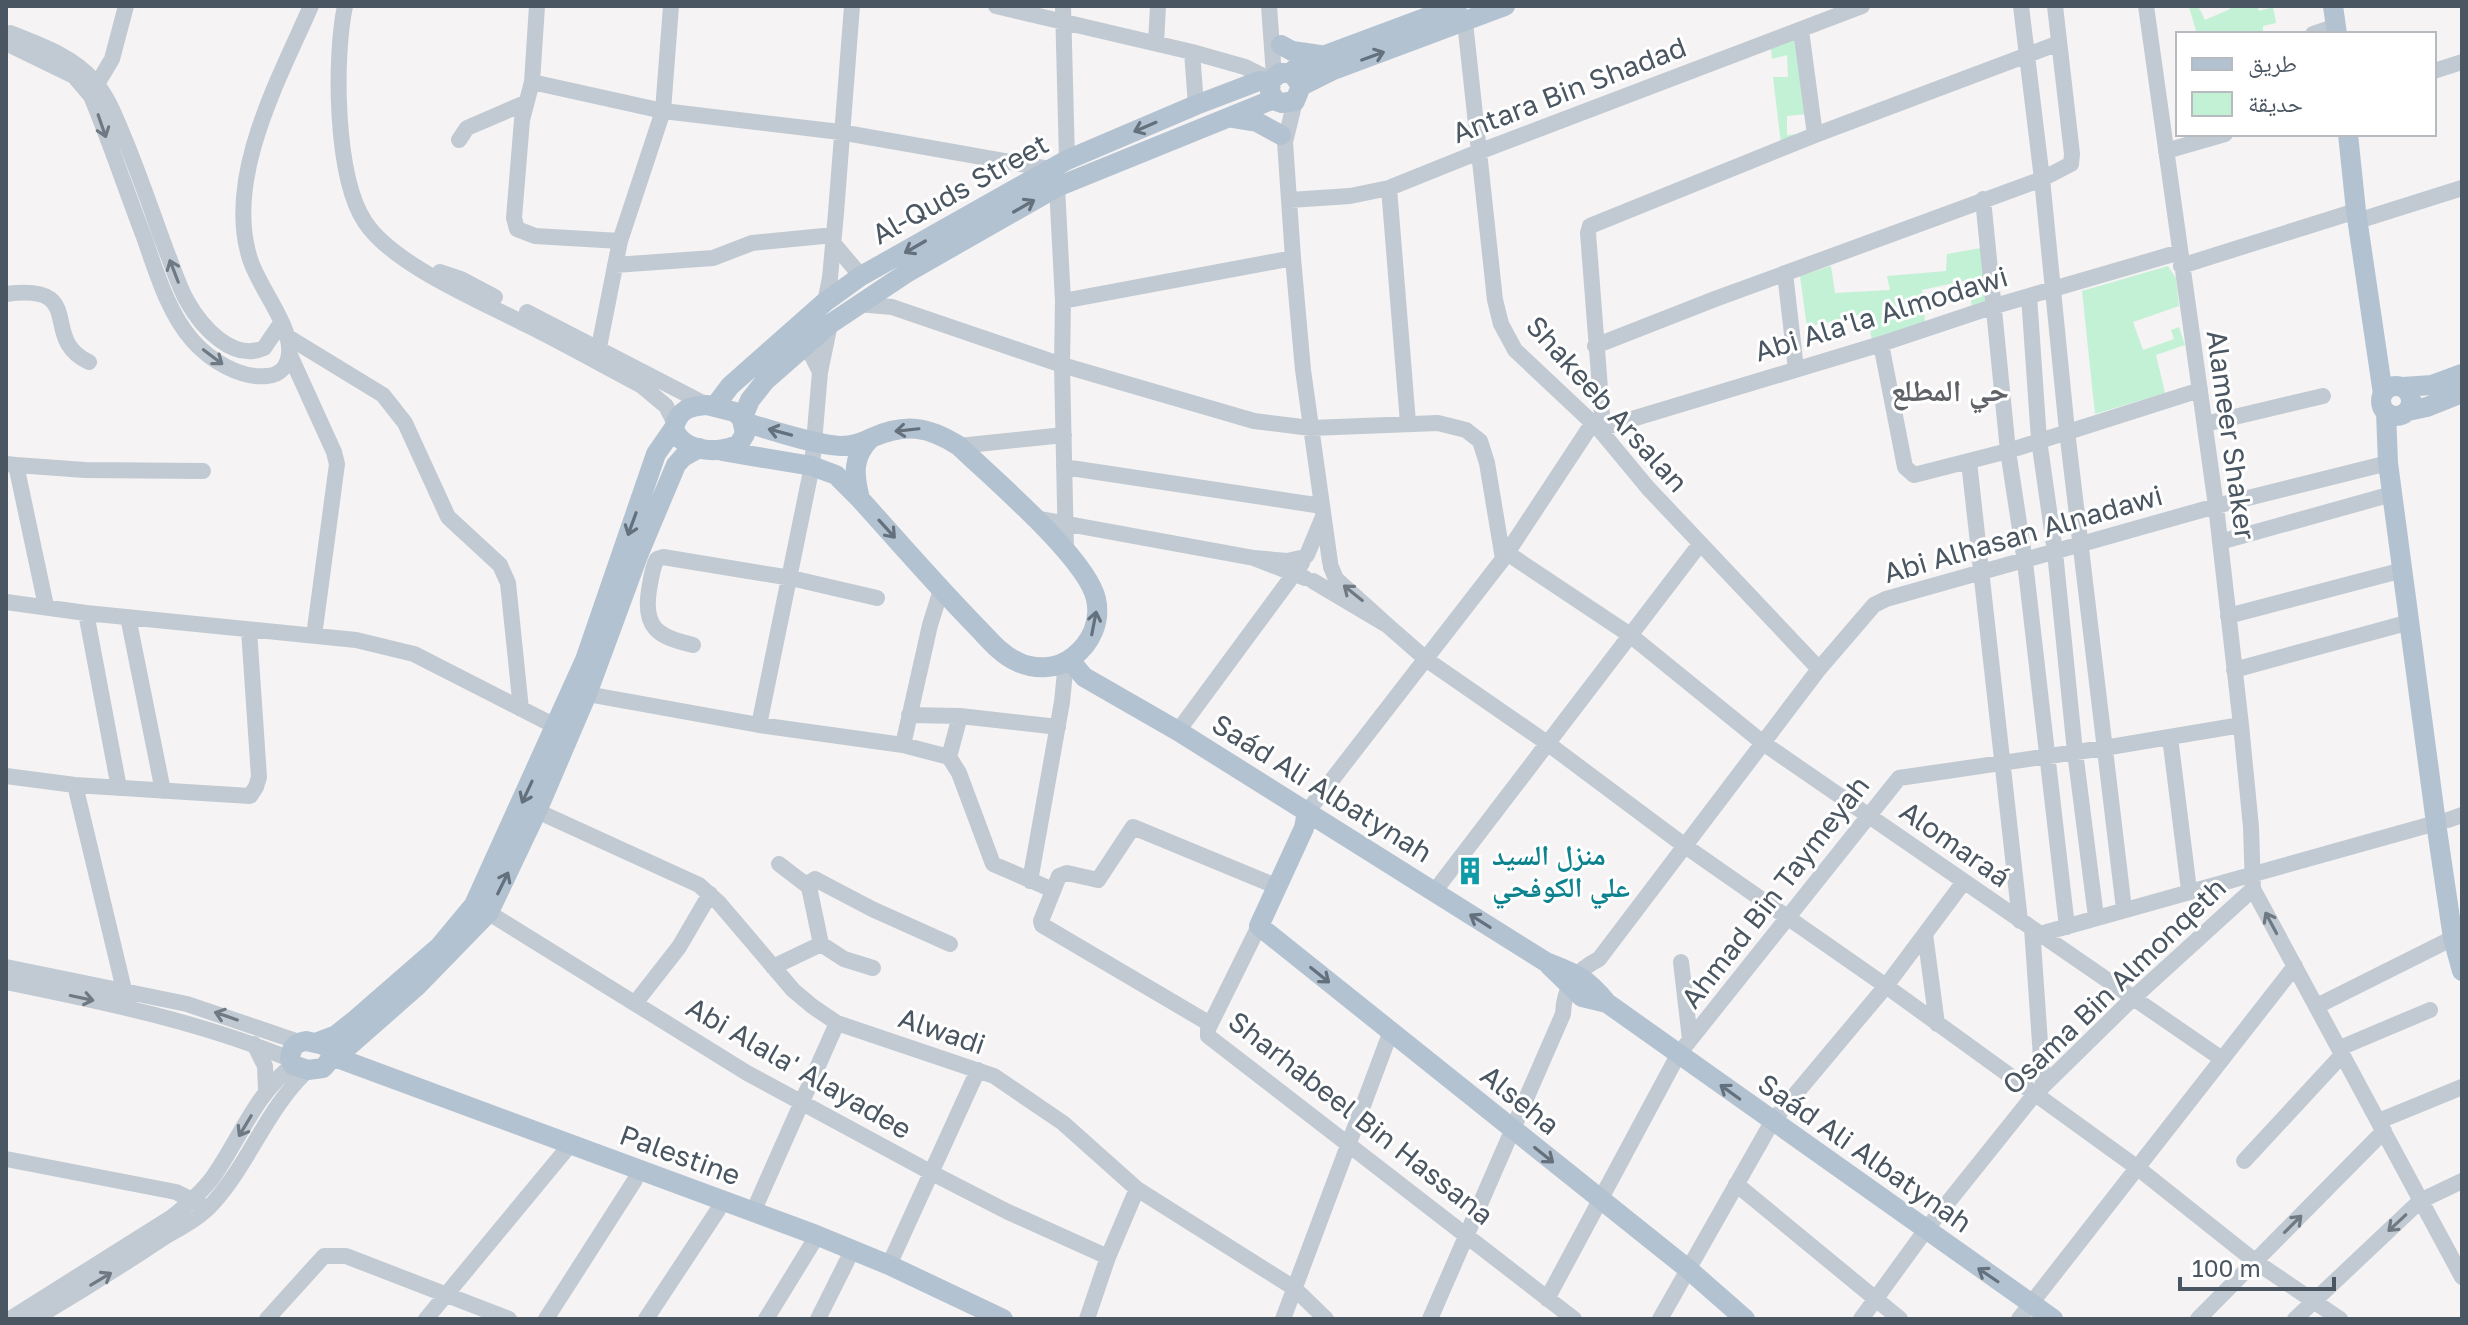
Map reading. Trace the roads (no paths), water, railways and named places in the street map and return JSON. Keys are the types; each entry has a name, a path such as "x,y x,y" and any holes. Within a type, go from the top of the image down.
{"main road":[{"path":"316,1056 336,1035 482,909 652,497 683,457 739,444 745,434 743,420 755,392 830,324 1058,172 1228,118 1282,86 1331,71 1461,14 1505,6"},
{"path":"2338,25 2342,6"},
{"name":"Al-Quds Street","path":"711,406 825,302 861,276 1058,172 1196,105 1259,81 1282,86 1301,64 1461,14"},
{"path":"1281,45 1292,51 1324,55"},
{"path":"1228,118 1257,122 1283,138"},
{"path":"2348,136 2395,401 2404,517 2462,897"},
{"path":"2357,136 2362,215"},
{"path":"2395,401 2462,374"},
{"path":"2395,401 2427,407 2462,393"},
{"path":"2395,401 2388,463 2410,622 2449,819 2453,938 2462,971"},
{"path":"316,1056 417,986 482,909 537,811 587,694 652,497 656,454 678,416 691,406 711,406 735,412 743,420 816,441 850,446 910,428 927,429 959,446 1066,550 1092,586 1097,599 1098,617 1093,634 1085,647 1068,661 1043,668 1013,660 941,590 836,475 812,466 709,449 679,439 674,426"},
{"path":"860,499 856,484 856,458 870,439"},
{"name":"Saád Ali Albatynah","path":"1068,661 1084,677 1178,731 1607,1003 1684,1047 1772,1122 1925,1231 2025,1311 2053,1319"},
{"path":"1259,926 1304,828 1307,812"},
{"name":"Alseha","path":"1259,926 1688,1269 1745,1319"},
{"name":"Palestine","path":"316,1056 357,1067 635,1180 753,1212 889,1265 1003,1319"},
{"name":"Palestine","path":"316,1056 692,1194 718,1210 812,1244 981,1319"}],"street":[{"path":"94,90 112,59 125,6"},
{"path":"311,6 261,125 247,177 243,211 249,256 337,464 314,636"},
{"path":"345,6 339,50 339,108 354,196 366,223 387,245 422,270 711,406"},
{"path":"537,6 532,82 522,120 514,218 517,229 535,236 620,241"},
{"path":"596,353 620,241 663,111 671,6"},
{"path":"825,302 834,239 852,6"},
{"path":"996,6 1063,14 1245,67 1282,86"},
{"path":"1156,43 1158,6"},
{"path":"1269,6 1282,86"},
{"path":"1278,6 1283,138 1293,258 1322,512 1336,579 1427,660 1937,1024 2038,1090 2256,1262 2340,1319"},
{"name":"Antara Bin Shadad","path":"1290,200 1350,196 1389,188 1862,6"},
{"path":"2021,6 2067,431 2124,909"},
{"path":"1595,346 2042,179 2071,164 2073,159 2055,6"},
{"name":"Alameer Shaker","path":"2146,6 2216,506 2241,725 2254,880"},
{"path":"1063,14 1058,172 1066,550"},
{"name":"Shakeeb Arsalan","path":"1461,14 1481,151 1495,300 1501,324 1515,350 1598,427 1648,488 1819,669"},
{"path":"2319,32 2338,25"},
{"path":"1801,30 1815,135"},
{"path":"6,32 41,45 82,69 94,90 156,272 172,309 191,339 226,366 253,376 271,376 281,372 286,364 286,338"},
{"path":"6,43 74,76 112,107 179,284 206,329 229,345 249,352 286,338"},
{"path":"1307,812 1427,660 1598,427 1590,226 1815,135 2059,43"},
{"path":"1192,52 1196,105"},
{"path":"2436,70 2462,62"},
{"path":"532,82 663,111 840,132 1058,172"},
{"path":"459,140 467,128 525,103"},
{"path":"2166,151 2218,136"},
{"path":"1389,188 1408,423"},
{"name":"Abi Ala'la Almodawi","path":"1598,427 1684,405 2029,296 2462,188"},
{"path":"1983,199 2008,451 2025,562 2067,927"},
{"path":"615,265 713,258 752,243 834,239"},
{"path":"834,239 861,276"},
{"path":"1063,301 1293,258"},
{"path":"1785,273 1796,369"},
{"path":"6,294 39,293 48,296 58,307 71,352 89,362"},
{"path":"2029,296 2039,440 2055,552 2075,752 2096,917"},
{"path":"857,304 892,307 1062,365 1254,421 1311,428 1438,423 1466,430 1480,441 1487,463 1505,556"},
{"path":"759,725 812,466 820,372 830,324"},
{"path":"286,338 383,395 405,423 448,517 500,565 508,583 521,709"},
{"path":"1881,344 1906,470 1918,475 2008,451 2200,390"},
{"path":"803,348 812,356 820,372"},
{"path":"596,353 658,398 674,426"},
{"path":"2205,424 2323,396"},
{"path":"959,446 1064,435"},
{"path":"1969,462 2004,762 2031,928 2038,1090"},
{"name":"Abi Alhasan Alnadawi","path":"1430,1319 1563,1014 1580,985 1597,976 1599,959 1862,617 1879,602 2216,506 2388,463"},
{"path":"46,606 11,464 85,470 203,471"},
{"path":"1064,467 1322,512"},
{"path":"2220,542 2392,494"},
{"path":"1306,568 1322,512"},
{"path":"1035,518 1254,558 1287,561 1325,578 1331,565"},
{"path":"1434,892 1700,544"},
{"path":"1178,731 1306,568 1321,553 1331,565"},
{"name":"Alomaraá","path":"1505,556 1630,635 1763,743 2222,1059"},
{"path":"693,645 673,640 648,621 648,594 657,559 663,557 791,578 877,598"},
{"path":"1306,568 1387,625"},
{"path":"2228,616 2403,570"},
{"path":"903,745 941,590"},
{"path":"6,602 356,640 414,654 557,727"},
{"path":"86,613 119,788"},
{"path":"128,617 163,791"},
{"path":"2234,670 2410,622"},
{"path":"6,776 75,785 250,796 259,777 249,630"},
{"path":"1030,881 1068,661"},
{"path":"587,694 759,725 903,745 949,757 959,773 993,864 1053,890"},
{"path":"909,715 960,716 1058,727"},
{"path":"949,757 960,716"},
{"name":"Ahmad Bin Taymeyah","path":"1547,1299 1684,1047 1899,778 2241,725"},
{"path":"2170,737 2189,890"},
{"path":"75,785 126,999"},
{"name":"Alwadi","path":"537,811 686,878 710,894 773,967 812,1006 837,1023 978,1070 1008,1085 1063,1123 1137,1189 1294,1288 1326,1319"},
{"path":"2031,928 2067,927 2189,890 2254,880 2449,819"},
{"path":"1210,1024 1046,929 1041,921 1053,890 1062,873 1098,880 1133,827 1278,887"},
{"path":"779,864 809,887"},
{"path":"873,968 844,959 821,944 810,882 815,879 950,944"},
{"name":"Osama Bin Almonqeth","path":"1861,1319 1925,1231 2038,1090 2254,880 2295,966 2462,1277"},
{"path":"1660,1319 1772,1122 1886,986 1963,883"},
{"path":"636,1002 679,947 710,894"},
{"name":"Abi Alala' Alayadee","path":"482,909 699,1044 801,1101 1008,1212 1108,1257"},
{"name":"Sharhabeel Bin Hassana","path":"1259,926 1206,1033 1574,1319"},
{"path":"1925,934 1937,1024"},
{"path":"2317,1006 2453,938"},
{"path":"773,967 821,944"},
{"path":"1681,962 1684,1047"},
{"path":"2025,1311 2295,966"},
{"name":"Palestine","path":"6,967 126,999 254,1044 316,1056"},
{"name":"Palestine","path":"6,982 215,1012 316,1056"},
{"path":"2244,1161 2342,1051 2430,1010"},
{"path":"753,1212 837,1023"},
{"path":"1283,1319 1391,1031"},
{"path":"254,1044 265,1066 266,1091"},
{"path":"10,1319 172,1217 193,1200 211,1180 278,1076 316,1056"},
{"path":"34,1319 209,1207 235,1174 271,1113 316,1056"},
{"path":"889,1265 978,1070"},
{"path":"2198,1319 2256,1262 2382,1126 2462,1087"},
{"path":"426,1319 566,1150"},
{"path":"6,1159 176,1192 209,1207"},
{"path":"546,1319 635,1180"},
{"path":"2295,1319 2420,1201 2462,1181"},
{"path":"1736,1184 1900,1319"},
{"path":"1087,1319 1108,1257 1137,1189"},
{"path":"646,1319 718,1210"},
{"path":"766,1319 812,1244"},
{"path":"267,1319 324,1256 334,1255 346,1256 509,1319"},
{"path":"818,1319 848,1259"}],"place":[{"name":"منزل السيد علي الكوفحي","path":"1470,871"}],"district":[{"name":"حي المطلع","path":"1950,391"}]}
